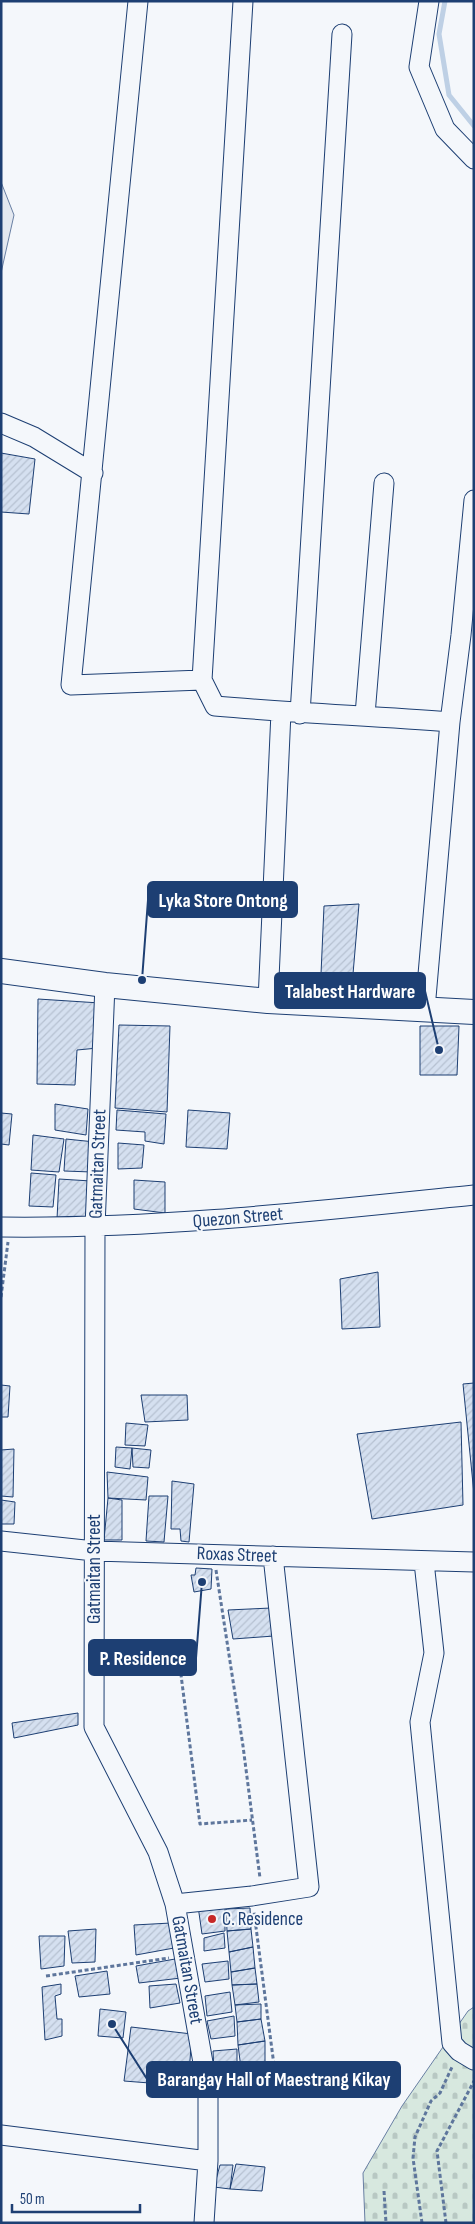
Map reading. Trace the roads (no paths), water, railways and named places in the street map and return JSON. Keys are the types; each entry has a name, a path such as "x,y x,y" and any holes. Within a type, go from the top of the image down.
{"main road":[{"path":"1,971 105,985 268,1001 474,1012"}],"street":[{"path":"138,1 71,685 202,680"},
{"path":"243,1 202,680 215,706 300,714 365,715 450,722"},
{"path":"429,1 419,67 445,129 474,159"},
{"path":"300,714 342,34"},
{"path":"1,423 34,437 92,473"},
{"path":"365,715 384,483"},
{"path":"426,1009 450,722 468,635 474,500"},
{"path":"268,1001 280,712"},
{"name":"Gatmaitan Street","path":"105,985 95,1227 94,1727 158,1852 175,1904 208,2091 208,2161 204,2223"},
{"name":"Quezon Street","path":"6,1227 95,1227 232,1220 474,1195"},
{"name":"Roxas Street","path":"1,1541 94,1551 474,1562"},
{"path":"175,1904 309,1887 273,1556"},
{"path":"424,1562 434,1654 420,1722 462,2051"},
{"path":"1,2135 208,2161"}],"waterway":[{"path":"445,1 439,34 449,95 474,126"}],"place":[{"name":"Lyka Store Ontong","path":"142,980"},
{"name":"Talabest Hardware","path":"439,1050"},
{"name":"P. Residence","path":"202,1582"},
{"name":"C. Residence","path":"212,1919"},
{"name":"Barangay Hall of Maestrang Kikay","path":"112,2024"}]}
